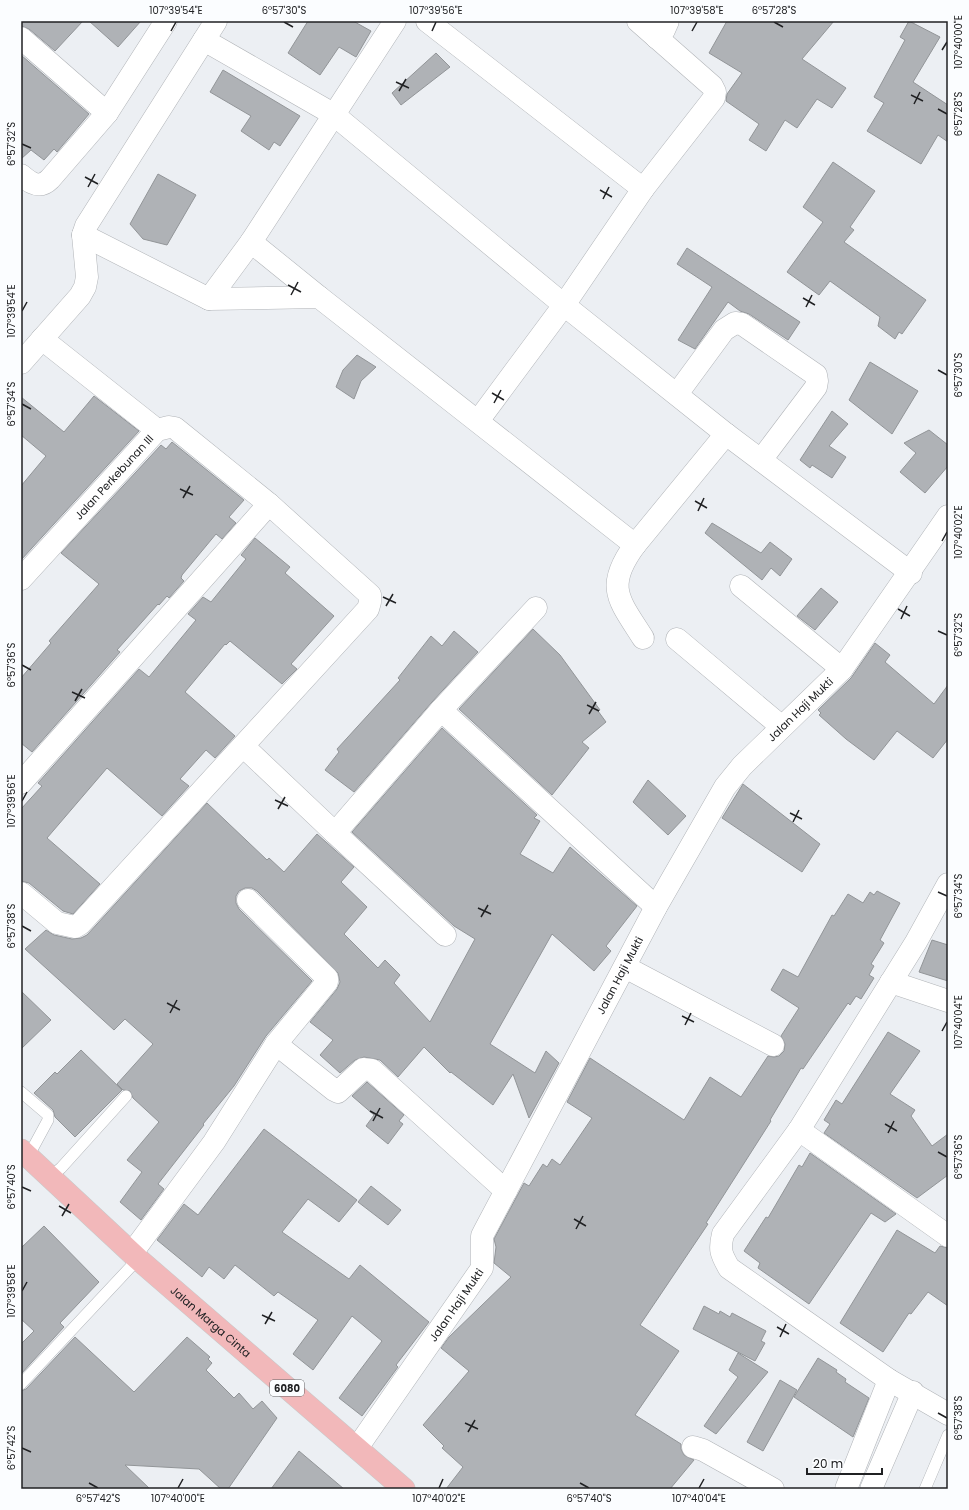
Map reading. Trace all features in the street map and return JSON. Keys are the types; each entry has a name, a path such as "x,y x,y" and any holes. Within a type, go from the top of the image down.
{"main road":[{"name":"Jalan Marga Cinta","path":"24,1153 135,1256 404,1489"}],"street":[{"path":"21,176 28,182 36,185 44,185 107,113 166,21"},
{"path":"21,363 80,296 85,287 87,277 83,235 86,226 216,21"},
{"path":"209,299 251,242 394,21"},
{"path":"427,21 643,189"},
{"path":"478,421 564,305 643,189 714,98 715,92 712,86 663,30 638,21"},
{"path":"21,38 107,113"},
{"path":"204,40 333,114 564,305 726,434 911,572"},
{"path":"83,235 209,299 320,297"},
{"path":"251,242 635,546"},
{"path":"677,394 724,330 735,323 742,324 816,375 818,381 816,387 761,460"},
{"name":"Jalan Perkebunan III","path":"21,579 157,430 42,340"},
{"path":"24,903 57,923 75,927 80,924 368,609 370,602 370,595 269,504 175,428 169,427 157,430"},
{"path":"642,638 618,599 617,580 623,561 726,434"},
{"path":"21,783 269,504"},
{"name":"Jalan Haji Mukti","path":"357,1448 482,1268 482,1236 656,907 726,787 742,766 842,669 911,572 944,530"},
{"path":"741,586 842,669"},
{"path":"335,833 441,710 536,608"},
{"path":"677,639 782,727"},
{"path":"441,710 656,907"},
{"path":"243,746 445,934"},
{"path":"948,884 916,942 799,1130 723,1234 720,1246 721,1255 729,1268 889,1380 913,1392 948,1414"},
{"path":"135,1256 214,1142 276,1044 327,982 327,978 248,900"},
{"path":"625,967 773,1045"},
{"path":"891,982 948,1001"},
{"path":"276,1044 338,1092 363,1069 372,1070 506,1191"},
{"path":"799,1130 948,1236"},
{"path":"846,1489 889,1380"},
{"path":"871,1489 913,1392"},
{"path":"693,1447 704,1450 773,1489"}],"lane":[{"path":"21,1092 48,1115 48,1120 24,1153"},
{"path":"50,1177 61,1168 126,1096"},
{"path":"21,1384 135,1256"},
{"path":"925,1489 948,1435"}],"building":[{"path":"21,21 83,21 55,51 29,29 21,26"},
{"path":"89,21 141,21 118,47"},
{"path":"308,21 353,21 371,31 356,57 339,47 320,75 288,53"},
{"path":"727,21 834,21 802,59 846,88 832,108 817,99 797,128 785,120 766,151 749,140 759,124 726,101 727,94 742,73 709,53"},
{"path":"909,21 940,37 913,82 948,105 948,142 938,135 921,164 867,131 884,103 874,97 905,40 900,37"},
{"path":"436,53 450,67 401,105 392,93"},
{"path":"21,55 89,114 57,152 54,149 44,160 31,150 21,159"},
{"path":"223,70 300,116 280,146 274,142 269,150 241,131 251,116 210,92"},
{"path":"833,162 875,191 850,227 854,230 844,242 926,300 902,334 899,332 895,339 878,326 880,317 830,281 819,295 787,272 823,222 803,207"},
{"path":"158,174 196,195 167,245 143,239 130,224"},
{"path":"687,248 800,322 788,340 728,302 695,349 678,340 712,287 677,264"},
{"path":"357,355 376,367 361,381 354,399 336,387 343,370"},
{"path":"870,362 918,391 892,434 849,400"},
{"path":"94,396 139,431 21,560 21,486 46,456 21,435 21,397 64,432"},
{"path":"832,411 848,424 829,446 846,457 832,478 812,465 810,468 800,460"},
{"path":"929,430 948,445 948,466 925,493 900,472 916,453 904,443"},
{"path":"172,442 244,500 229,517 236,523 222,539 216,534 182,575 181,578 184,581 169,598 167,596 159,605 158,604 117,650 120,652 32,752 21,743 21,678 51,643 49,641 99,584 61,553 161,445 166,449"},
{"path":"712,523 761,553 770,542 792,559 780,576 771,568 762,580 705,533"},
{"path":"255,538 290,567 285,573 334,616 291,664 297,669 282,684 230,641 226,645 225,644 185,692 235,736 215,758 206,750 180,779 189,786 162,816 107,768 47,838 100,884 73,914 63,911 29,883 21,881 21,809 42,786 38,783 139,669 149,677 196,620 188,614 203,597 211,602 246,559 241,555"},
{"path":"821,588 838,602 815,630 797,616"},
{"path":"533,629 560,655 600,710 598,711 606,722 582,742 589,748 552,795 459,709"},
{"path":"454,631 478,652 432,702 354,792 325,770 339,752 337,749 400,680 398,678 431,636 442,646"},
{"path":"875,643 890,655 885,662 934,704 948,685 948,739 933,758 897,731 874,760 846,739 819,715 821,713 818,710 851,678"},
{"path":"442,728 537,815 534,818 540,821 520,854 553,873 570,847 637,906 606,946 611,951 594,971 552,934 490,1044 535,1073 546,1051 559,1063 529,1118 513,1074 493,1105 451,1072 450,1073 424,1047 398,1077 380,1060 364,1057 355,1060 340,1073 320,1055 333,1040 310,1022 337,989 340,982 338,973 257,891 252,888 245,888 239,891 236,896 236,903 239,909 312,981 266,1036 234,1086 203,1124 204,1125 158,1184 164,1189 141,1220 120,1202 142,1172 127,1160 159,1122 133,1098 130,1091 123,1090 117,1084 153,1044 125,1019 114,1030 25,949 46,930 54,935 72,939 81,938 87,935 207,803 267,860 269,858 284,872 317,834 354,867 341,882 367,907 344,934 378,968 385,960 400,975 394,983 430,1022 475,939 454,926 352,832"},
{"path":"648,780 686,816 668,835 633,802"},
{"path":"743,784 820,844 802,872 722,818"},
{"path":"877,891 900,903 880,940 884,943 871,964 874,966 869,975 874,978 861,999 856,996 850,1005 848,1003 803,1069 801,1068 770,1120 771,1121 706,1223 708,1224 640,1325 679,1351 635,1415 681,1444 681,1449 684,1455 694,1460 670,1489 446,1489 463,1467 442,1448 444,1446 423,1425 469,1371 441,1348 449,1337 511,1277 494,1263 496,1247 494,1239 524,1183 529,1186 543,1164 547,1167 552,1159 560,1165 592,1118 567,1102 590,1058 684,1120 710,1077 741,1097 768,1056 779,1056 784,1051 785,1044 781,1036 799,1008 771,990 783,969 798,977 832,915 834,916 848,894 863,903 870,892 874,895"},
{"path":"932,940 948,945 948,981 919,972"},
{"path":"21,991 51,1020 21,1049"},
{"path":"888,1032 920,1051 890,1094 915,1110 911,1116 932,1146 948,1134 948,1175 917,1198 824,1133 830,1124 824,1120 836,1100 842,1104"},
{"path":"81,1050 122,1090 75,1137 55,1117 53,1110 34,1093 55,1072 57,1074"},
{"path":"367,1082 404,1115 399,1121 403,1124 388,1144 366,1126 374,1115 352,1096"},
{"path":"264,1129 357,1200 339,1222 308,1199 282,1232 349,1279 360,1265 429,1322 396,1365 398,1367 362,1416 339,1398 382,1341 352,1316 313,1370 293,1354 318,1320 278,1292 274,1296 235,1265 224,1279 209,1267 202,1277 157,1240 184,1204 198,1215"},
{"path":"810,1153 896,1214 885,1222 871,1213 809,1304 758,1268 760,1263 744,1251 766,1217 768,1218 799,1165 802,1167"},
{"path":"371,1186 401,1210 388,1225 358,1202"},
{"path":"44,1226 99,1282 60,1323 64,1327 21,1374 21,1344 34,1331 21,1319 21,1248"},
{"path":"897,1230 935,1253 940,1246 948,1248 948,1306 928,1292 911,1314 909,1313 883,1352 840,1323"},
{"path":"704,1306 719,1314 720,1311 730,1317 732,1313 766,1331 761,1341 765,1343 755,1361 693,1329"},
{"path":"75,1337 134,1392 187,1337 210,1357 208,1359 212,1363 206,1370 234,1398 239,1393 253,1409 262,1401 277,1418 228,1489 221,1489 199,1469 125,1465 150,1489 21,1489 21,1391 26,1389"},
{"path":"738,1353 768,1372 716,1434 704,1426 738,1377 729,1370"},
{"path":"818,1358 837,1370 836,1372 846,1379 845,1382 869,1398 853,1437 794,1397"},
{"path":"780,1380 797,1390 763,1451 747,1442"},
{"path":"299,1451 344,1489 271,1489"}]}
